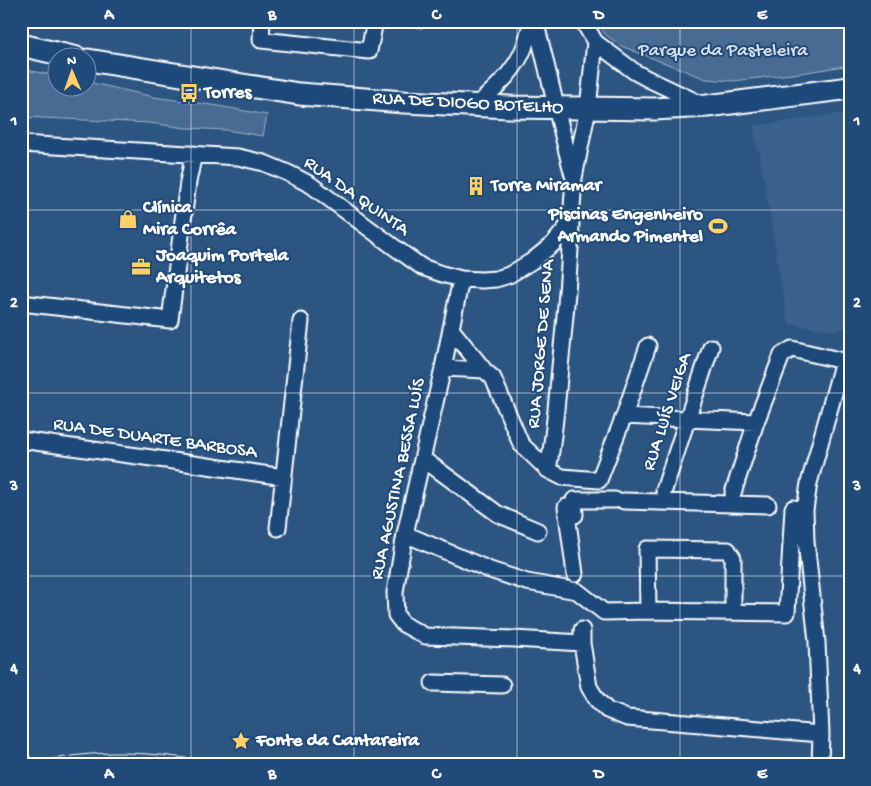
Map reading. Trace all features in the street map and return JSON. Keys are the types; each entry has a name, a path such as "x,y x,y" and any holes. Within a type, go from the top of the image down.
{"main road":[{"path":"21,45 48,51"},
{"name":"RUA DE DIOGO BOTELHO","path":"98,62 300,94 404,102 557,109 654,109 707,106 850,88"}],"street":[{"path":"262,21 261,40 369,51 375,21"},
{"path":"476,106 513,70 524,50 534,21"},
{"path":"534,21 574,178"},
{"path":"583,21 595,42 635,72 707,106"},
{"path":"571,222 574,178 588,108 595,42"},
{"name":"RUA DA QUINTA","path":"21,144 238,157 264,163 311,185 422,267 461,279 496,279 509,274 532,261 554,244 571,222"},
{"path":"21,303 170,320 188,182 194,154"},
{"name":"RUA JORGE DE SENA","path":"548,470 564,336 571,248 571,222"},
{"name":"RUA AGUSTINA BESSA LUÍS","path":"461,279 443,368 405,534 395,592 396,615 403,624 425,636 514,639 582,637 590,686 597,700 607,710 627,718 821,734"},
{"path":"278,528 301,321"},
{"path":"451,329 484,370 493,378 521,444 563,484 600,480 648,346"},
{"name":"RUA LUÍS VEIGA","path":"664,490 711,347"},
{"path":"733,493 756,422 782,355 792,349 846,359 809,483 795,508 787,613 604,612 577,586 566,511 575,515 574,500 768,505"},
{"path":"443,368 484,370"},
{"path":"624,416 756,422"},
{"name":"RUA DE DUARTE BARBOSA","path":"21,440 284,477"},
{"path":"423,459 498,514 538,531"},
{"path":"795,508 806,541 817,642 821,734 816,762"},
{"path":"405,534 499,573 527,582 577,586"},
{"path":"648,611 647,549 728,550 733,558 733,612"},
{"path":"433,683 502,685"},
{"path":"21,759 23,765"}],"lane":[{"path":"413,21 421,23 429,21"}],"shaded area":[{"path":"844,113 850,114 850,326 836,331 789,324 754,126"}],"green space":[{"name":"Parque da Pasteleira","path":"597,21 850,21 850,65 733,81 706,79 621,46 605,34"},
{"path":"21,69 48,74 48,98 98,98 98,84 154,97 267,115 263,136 226,130 186,128 150,123 21,117"}],"tram line":[{"path":"28,765 76,755 101,753 150,754 223,765"}],"place":[{"name":"Torres","path":"189,93"},
{"name":"Torre Miramar","path":"476,186"},
{"name":"Clínica Mira Corrêa","path":"128,219"},
{"name":"Piscinas Engenheiro Armando Pimentel","path":"718,226"},
{"name":"Joaquim Portela Arquitetos","path":"141,267"},
{"name":"Fonte da Cantareira","path":"241,741"}]}
